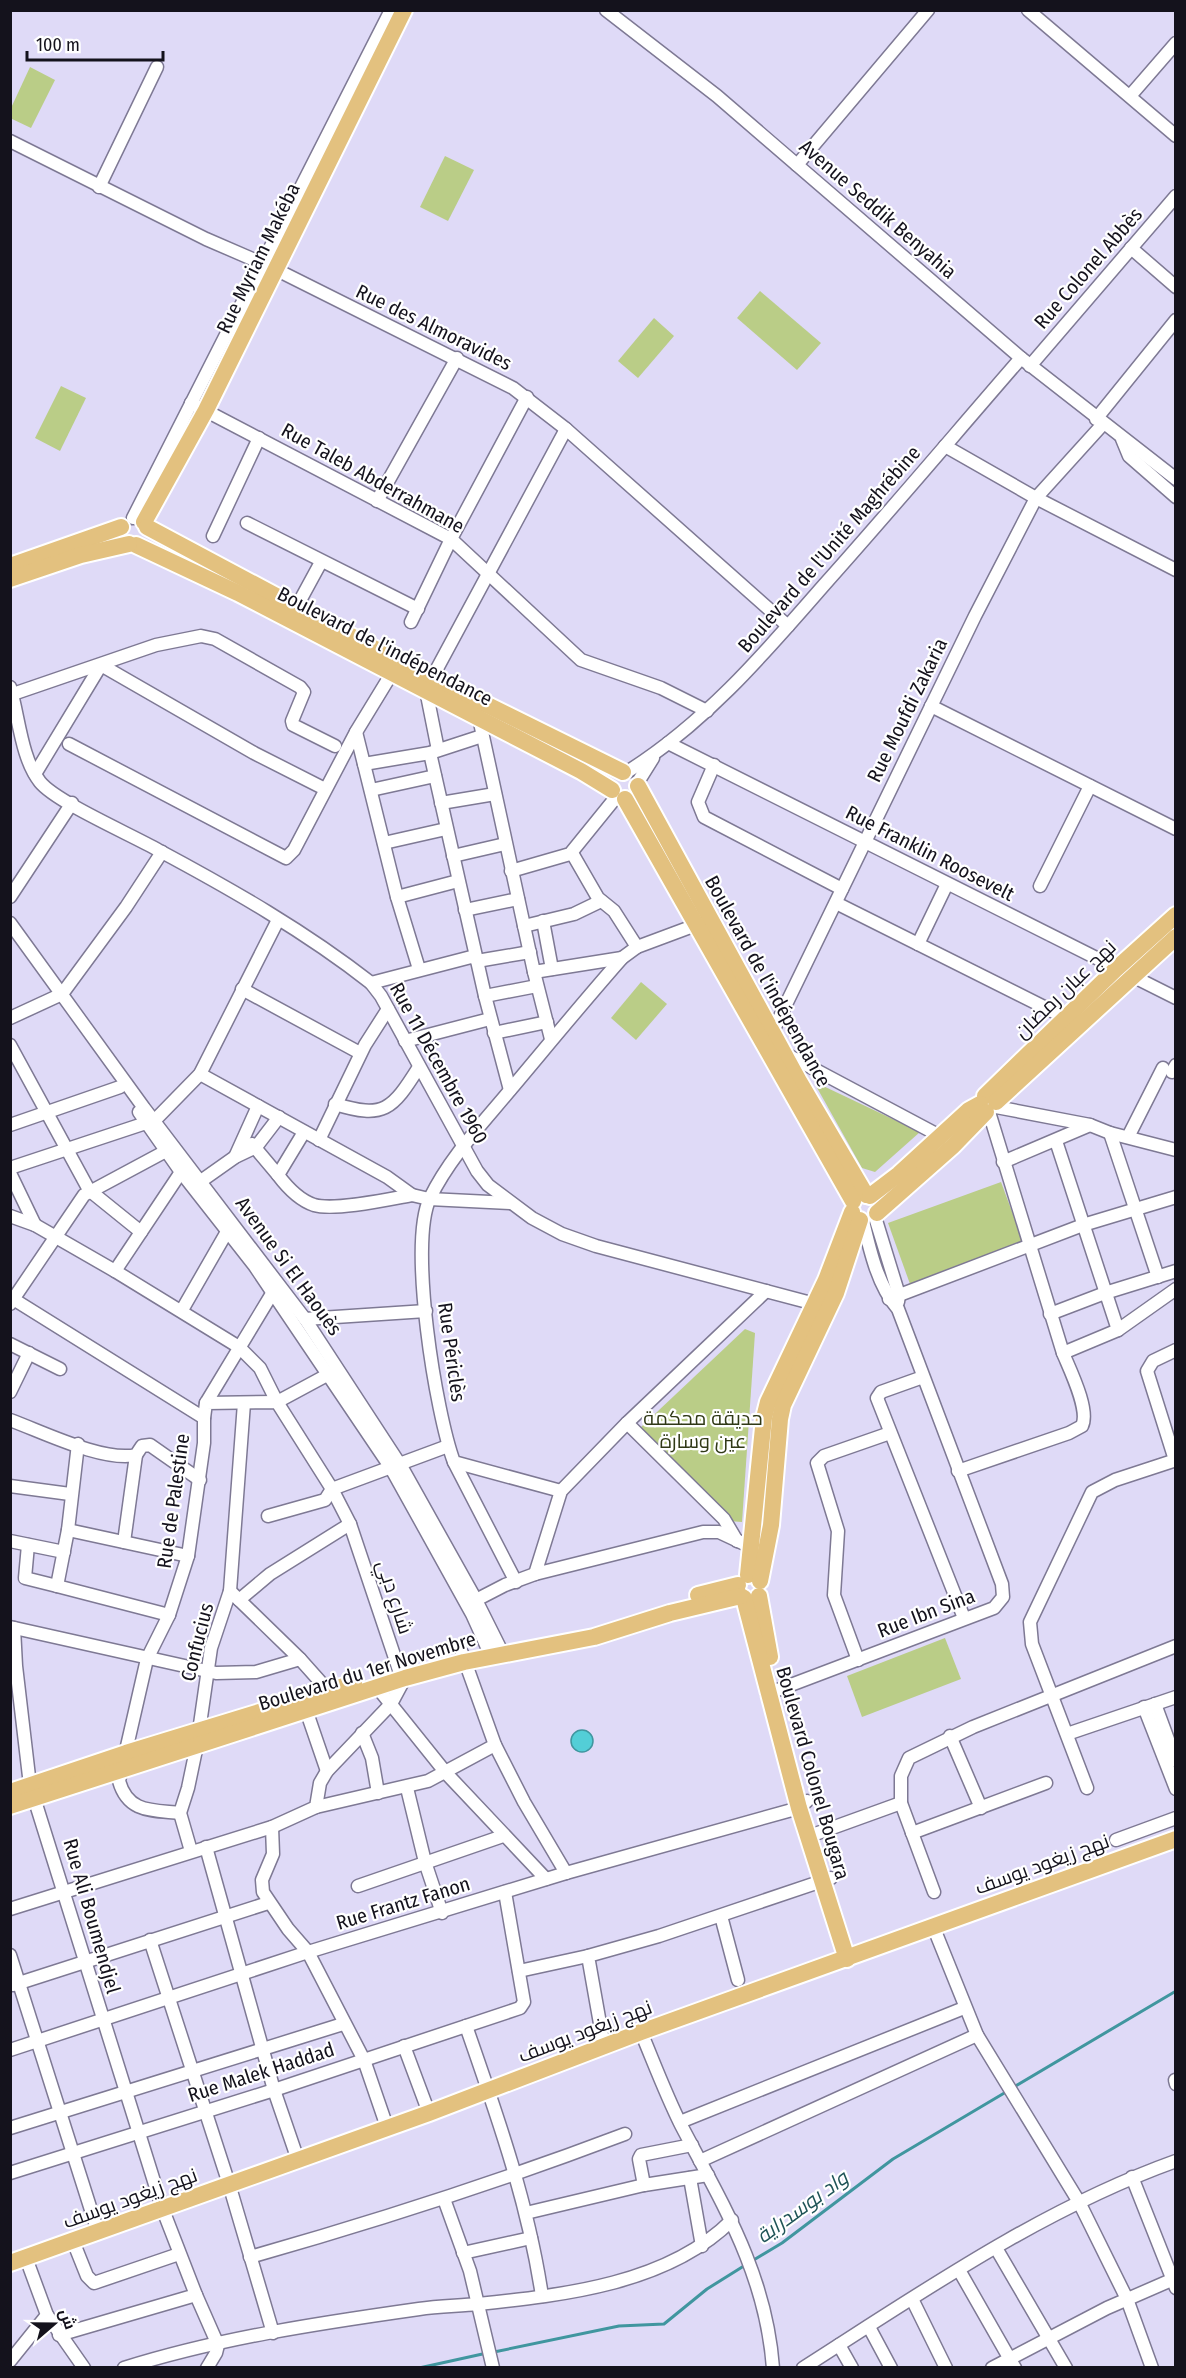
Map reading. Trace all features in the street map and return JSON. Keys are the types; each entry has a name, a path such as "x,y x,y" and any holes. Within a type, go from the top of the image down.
{"main road":[{"name":"Rue Myriam Makéba","path":"132,544 146,539 136,524 276,269 304,195 352,99 404,10"},
{"path":"132,544 122,538 136,524"},
{"path":"10,566 136,524"},
{"name":"Boulevard de l'indépendance","path":"136,524 296,608 429,684 631,778 756,1016 865,1209"},
{"path":"10,579 89,553 132,544"},
{"name":"Boulevard de l'indépendance","path":"132,544 182,566 392,673 429,684 478,718 618,795 696,925 756,1016 773,1031 865,1209"},
{"path":"89,553 128,556 182,566"},
{"path":"613,778 631,778 635,794 618,795 613,778"},
{"name":"نهج عبان رمضان","path":"865,1209 969,1110 989,1106 1124,973 1176,915"},
{"name":"نهج عبان رمضان","path":"865,1209 953,1146 1066,1018 1124,973 1176,937"},
{"path":"749,1589 767,1551 783,1405 836,1293 865,1209"},
{"name":"Boulevard Colonel Bougara","path":"851,1957 803,1805 771,1693 749,1589 744,1544 768,1402 815,1304 865,1209"},
{"name":"Boulevard du 1er Novembre","path":"10,1806 33,1791 126,1753 198,1738 463,1657 749,1589"},
{"name":"Boulevard du 1er Novembre","path":"332,1696 376,1687 402,1674"},
{"name":"Boulevard du 1er Novembre","path":"10,1792 33,1791 120,1771 198,1738"},
{"name":"Boulevard Colonel Bougara","path":"803,1805 818,1833 827,1880"},
{"name":"نهج زيغود يوسف","path":"18,2261 429,2113 641,2032 1176,1839"}],"street":[{"path":"352,99 391,10"},
{"name":"Avenue Seddik Benyahia","path":"606,10 717,96 1025,362 1122,439"},
{"path":"797,165 928,10"},
{"path":"1028,11 1176,136"},
{"path":"1130,96 1176,43"},
{"path":"99,187 157,67"},
{"name":"Rue des Almoravides","path":"10,141 99,187 221,246 276,269 457,358 527,397 788,626"},
{"path":"199,407 261,262 304,195"},
{"name":"Rue Colonel Abbès","path":"1025,362 1176,196"},
{"path":"1131,248 1176,287"},
{"name":"Rue Moufdi Zakaria","path":"773,1031 930,706 1036,498 1100,422 1176,320"},
{"path":"377,501 457,358"},
{"name":"Boulevard de l'Unité Maghrébine","path":"631,778 757,663 945,446 1025,362"},
{"path":"411,622 451,539 527,397"},
{"name":"Rue Taleb Abderrahmane","path":"199,407 451,539 581,660 661,688 707,711"},
{"path":"510,1090 490,1019 435,776 429,684 566,429"},
{"path":"213,536 259,438"},
{"path":"1122,439 1144,452 1176,479"},
{"path":"1122,439 1129,456 1176,497"},
{"path":"945,446 1036,498 1176,570"},
{"path":"247,523 418,609"},
{"path":"296,608 321,562"},
{"path":"11,691 101,665 156,645 201,636 215,639 300,687 304,692 292,721 293,725 335,746"},
{"path":"35,774 101,665"},
{"path":"101,665 254,753 325,789"},
{"path":"69,744 281,857 291,856 356,732 392,673"},
{"name":"Rue 11 Décembre 1960","path":"11,691 17,706 27,761 47,790 162,852 278,920 371,983 483,1178 510,1203 531,1218 562,1234 698,1275 815,1304"},
{"path":"930,706 1176,829"},
{"path":"478,718 537,986 552,1040"},
{"path":"356,732 397,897 419,969"},
{"path":"364,764 434,751 482,736"},
{"path":"10,749 22,740"},
{"name":"Rue Franklin Roosevelt","path":"668,743 1176,998"},
{"path":"714,765 698,802 704,817 842,889"},
{"path":"370,790 435,776"},
{"path":"1040,886 1090,786"},
{"path":"441,803 495,794"},
{"path":"512,871 572,853 618,795"},
{"path":"10,897 72,803"},
{"path":"384,843 446,829"},
{"path":"453,856 505,844"},
{"path":"10,1018 58,996 126,907 162,852"},
{"path":"572,853 601,901 614,911 637,947"},
{"path":"397,897 458,881"},
{"path":"918,944 947,884"},
{"path":"465,910 518,899"},
{"path":"524,926 582,911 601,901"},
{"path":"836,903 1066,1018"},
{"path":"10,1168 151,1122 200,1074 278,920"},
{"path":"543,921 552,969"},
{"name":"Avenue Si El Haouès","path":"10,923 120,1087 201,1181 258,1262 273,1292 396,1467 495,1650"},
{"path":"534,972 622,958 637,947 696,925"},
{"name":"Avenue Si El Haouès","path":"10,937 58,996 151,1122 181,1172 305,1319 476,1600 495,1650"},
{"path":"371,983 419,969 476,958 530,952"},
{"name":"Rue Périclès","path":"516,1582 448,1446 426,1311 422,1240 429,1199 463,1145 622,958"},
{"path":"485,996 537,986"},
{"path":"242,989 360,1053"},
{"path":"319,1140 360,1053 388,1009"},
{"path":"405,1041 490,1019"},
{"path":"494,1033 547,1022"},
{"path":"10,1045 49,1112 89,1190 141,1232"},
{"path":"784,1053 940,1136"},
{"path":"335,1104 364,1113 374,1112 399,1096 419,1067"},
{"path":"1128,1137 1170,1068"},
{"path":"200,1074 387,1177 412,1195"},
{"path":"10,1125 120,1087"},
{"path":"235,1157 242,1137 258,1106"},
{"path":"958,1471 1069,1433 1082,1426 1085,1415 1050,1314 1003,1162 989,1106 1090,1125 1110,1133 1176,1150"},
{"path":"201,1181 235,1157 256,1147 279,1117"},
{"path":"1003,1162 1090,1125"},
{"path":"278,1175 304,1132"},
{"path":"1110,1133 1158,1277"},
{"path":"242,1137 256,1147 278,1175 302,1199 320,1206 412,1195 429,1199 510,1203"},
{"path":"1056,1141 1118,1330"},
{"path":"12,1300 56,1239 79,1200 89,1190 166,1150"},
{"path":"115,1271 181,1172"},
{"path":"10,1173 35,1226"},
{"path":"865,1209 894,1297 1083,1225 1173,1200"},
{"name":"شارع دبي","path":"10,1216 35,1226 182,1310 239,1347 260,1368 277,1402 332,1490 350,1524 402,1674"},
{"path":"182,1310 228,1230"},
{"path":"1050,1314 1105,1293 1176,1271"},
{"path":"1063,1353 1118,1330 1176,1289"},
{"path":"535,1574 561,1491 627,1423 766,1291"},
{"path":"204,1418 206,1404 273,1292"},
{"name":"Rue Ibn Sina","path":"771,1693 994,1608 1004,1592 894,1297"},
{"name":"Rue de Palestine","path":"12,1300 204,1418 200,1479 188,1556 169,1615 147,1659 120,1771"},
{"path":"305,1319 426,1311"},
{"path":"10,1344 60,1369"},
{"path":"1087,1788 1032,1644 1030,1622 1086,1500 1100,1487 1175,1460 1147,1371 1153,1361 1176,1350"},
{"path":"10,1392 29,1353"},
{"path":"206,1404 277,1402 329,1374"},
{"path":"923,1377 878,1394 878,1402 964,1618"},
{"path":"234,1595 244,1403"},
{"path":"10,1420 106,1455 136,1455"},
{"path":"627,1423 724,1519 744,1544"},
{"path":"858,1660 834,1595 838,1531 817,1463 825,1456 890,1433"},
{"path":"57,1586 68,1530 70,1494 78,1444"},
{"path":"124,1542 136,1455 142,1446 150,1445 200,1479"},
{"path":"268,1516 324,1500 332,1490 448,1446"},
{"path":"454,1462 561,1491"},
{"path":"10,1486 70,1494"},
{"path":"234,1595 350,1524"},
{"path":"68,1530 188,1556"},
{"path":"476,1600 535,1574 703,1532 719,1532 744,1544"},
{"path":"10,1541 64,1552"},
{"path":"28,1545 25,1578 169,1615"},
{"name":"Confucius","path":"180,1813 188,1788 198,1738 211,1648 234,1595 300,1659 332,1696"},
{"path":"12,1627 147,1659 226,1674 256,1672 300,1659"},
{"name":"Rue Ali Boumendjel","path":"12,1627 15,1666 33,1791 84,1962 163,2210 218,2345"},
{"path":"934,1892 901,1803 901,1776 909,1758 950,1736 1176,1646"},
{"path":"463,1657 495,1745 524,1802 566,1873"},
{"path":"316,1807 320,1783 327,1771 391,1704 402,1674"},
{"path":"376,1687 446,1773 546,1879"},
{"path":"1067,1734 1176,1696"},
{"path":"304,1705 327,1771"},
{"path":"1149,1706 1176,1761"},
{"path":"1149,1706 1176,1789"},
{"path":"362,1733 372,1758 378,1793"},
{"path":"950,1736 981,1808"},
{"path":"10,1910 272,1827 316,1807 407,1788 446,1773 495,1745"},
{"path":"120,1771 119,1781 129,1802 155,1810 180,1813 191,1851"},
{"path":"912,1833 1046,1783"},
{"path":"407,1788 425,1862 442,1913"},
{"path":"818,1833 901,1803"},
{"name":"Rue Frantz Fanon","path":"10,2050 242,1976 308,1952 442,1913 566,1873 803,1805"},
{"path":"1116,1840 1176,1818"},
{"path":"272,1827 273,1854 262,1880 263,1892 268,1903 308,1952 343,2024 364,2060 387,2127"},
{"path":"358,1886 503,1836"},
{"path":"206,1847 274,2091 298,2160"},
{"path":"505,1892 519,1971 588,1956 721,1916 827,1880"},
{"path":"14,1984 268,1903"},
{"path":"721,1916 738,1980"},
{"path":"933,1926 964,2008 977,2035 1080,2202 1127,2299 1152,2367"},
{"path":"150,1940 203,2112 229,2184 273,2334"},
{"path":"10,1955 14,1984 37,2041 98,2232"},
{"path":"588,1956 604,2046"},
{"name":"Rue Malek Haddad","path":"10,2173 274,2091 523,2006 519,1971"},
{"path":"680,2122 964,2008"},
{"path":"10,2128 343,2024"},
{"path":"466,2026 516,2175 542,2296"},
{"path":"641,2032 680,2122 734,2224 765,2311 773,2367"},
{"path":"700,2161 977,2035"},
{"path":"404,2046 429,2113"},
{"path":"249,2257 444,2199 625,2134"},
{"path":"644,2185 639,2159 641,2155 692,2145"},
{"path":"803,2367 996,2248 1080,2202 1132,2177 1176,2162"},
{"path":"526,2214 644,2185 708,2175"},
{"path":"992,2367 1012,2363 1049,2337 1127,2299 1174,2282 1132,2177"},
{"path":"690,2178 702,2246"},
{"path":"444,2199 464,2253 493,2367"},
{"path":"124,2367 156,2364 218,2345 273,2334 422,2308 479,2310 653,2271 702,2246 734,2224"},
{"path":"464,2253 531,2238"},
{"path":"73,2241 87,2276 93,2283 179,2254"},
{"path":"996,2248 1066,2367"},
{"path":"18,2261 59,2335 84,2367"},
{"path":"959,2270 1012,2363"},
{"path":"59,2335 196,2295"},
{"path":"912,2299 946,2367"},
{"path":"10,2361 47,2314"},
{"path":"869,2327 891,2367"},
{"path":"839,2344 852,2367"},
{"path":"207,2367 218,2345"}],"green space":[{"path":"30,67 55,80 31,128 10,118 11,108"},
{"path":"445,156 474,170 448,221 420,207"},
{"path":"760,291 821,343 797,370 737,318"},
{"path":"654,318 674,336 638,378 618,361"},
{"path":"61,386 86,398 60,451 35,438"},
{"path":"641,982 667,1004 636,1040 611,1018"},
{"path":"819,1084 920,1132 875,1172 862,1168 816,1086"},
{"path":"1001,1182 1024,1244 910,1284 888,1223"},
{"name":"حديقة محكمة عين وسارة","path":"745,1329 755,1333 742,1522 728,1521 640,1428"},
{"path":"945,1638 961,1679 862,1717 847,1676"}],"shaded area":[{"path":"582,1730 590,1733 593,1741 590,1749 582,1752 574,1749 571,1741 574,1733"}],"waterway":[{"name":"واد بوسدراية","path":"1012,2088 1176,1991"},
{"name":"واد بوسدراية","path":"752,2261 782,2243 893,2159 1006,2092"},
{"name":"واد بوسدراية","path":"494,2352 619,2326 664,2324 707,2289 747,2264"},
{"name":"واد بوسدراية","path":"419,2368 487,2353"}]}
